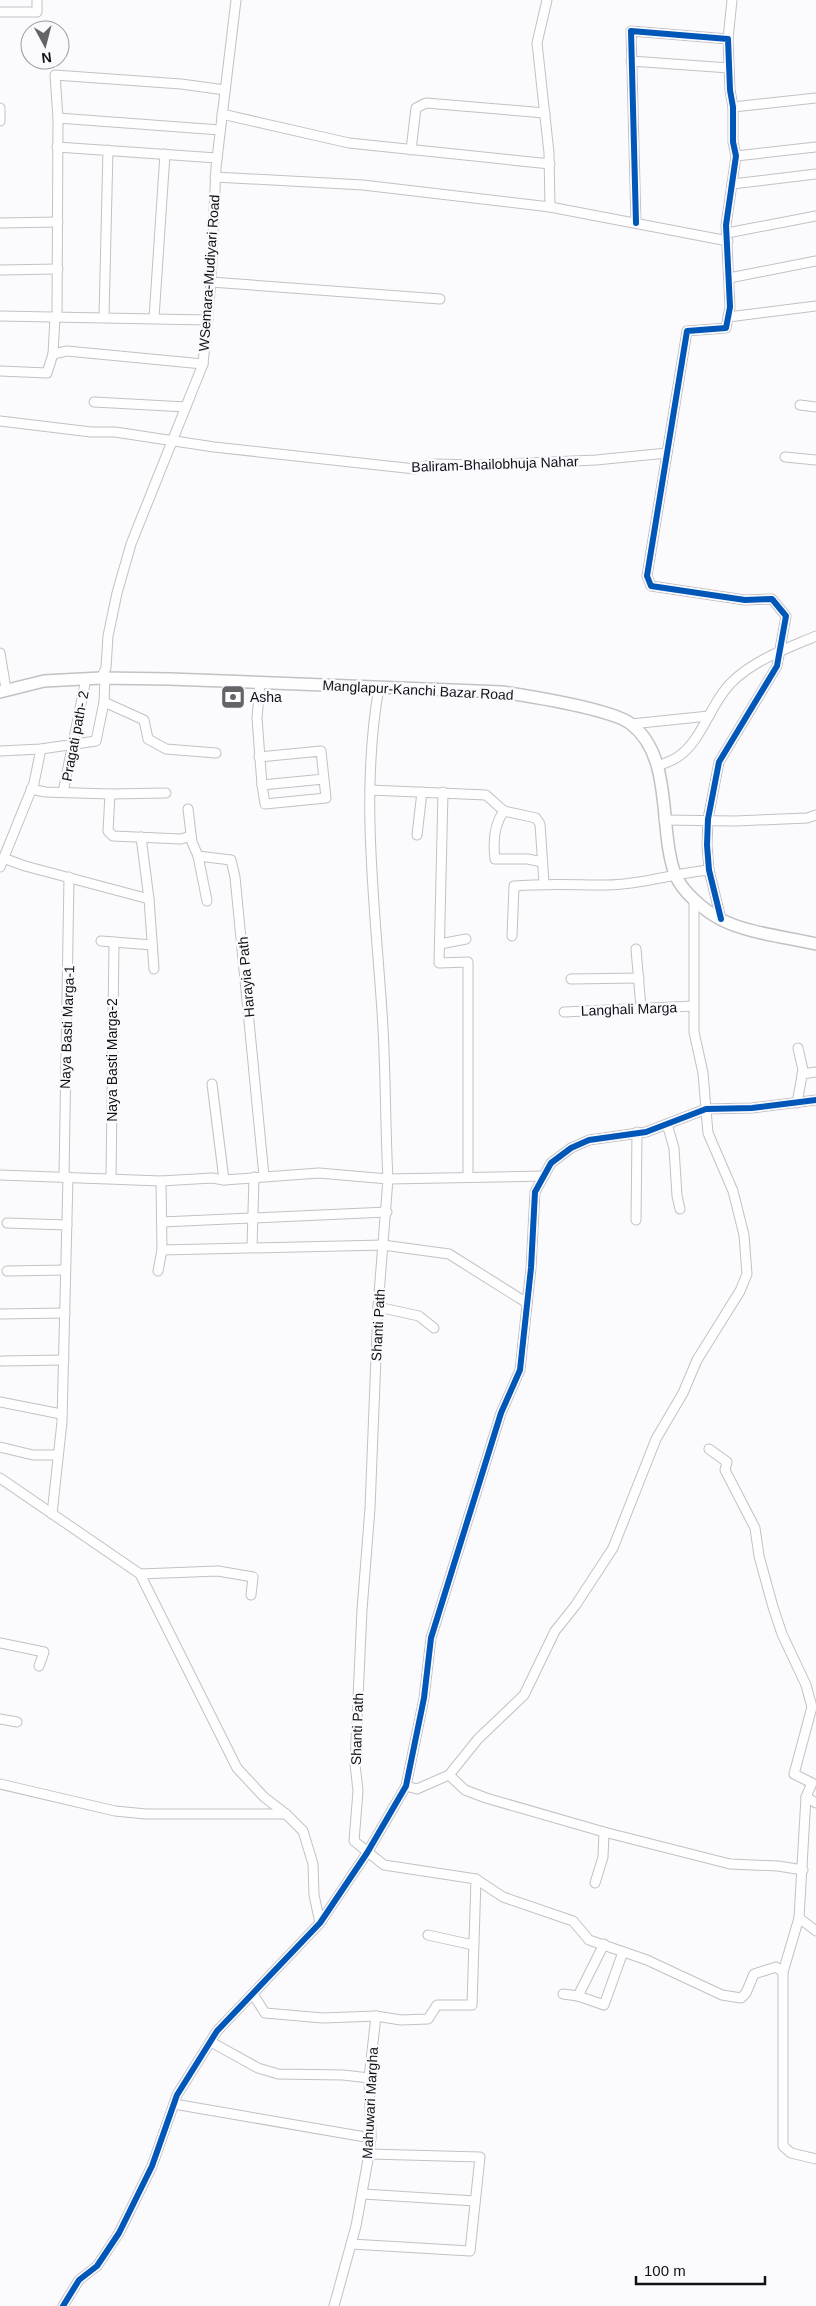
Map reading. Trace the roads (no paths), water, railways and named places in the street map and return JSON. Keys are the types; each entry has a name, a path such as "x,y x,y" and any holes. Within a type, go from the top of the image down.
{"street":[{"path":"0,12 37,12 36,0"},
{"name":"WSemara-Mudiyari Road","path":"73,746 96,741 104,702 103,679 106,668 108,636 117,593 131,544 150,493 203,364 211,282 215,177 236,0"},
{"path":"548,0 537,43 550,164 550,207"},
{"path":"721,919 709,870 708,819 719,762 748,711 763,692 777,666 786,616 772,599 745,600 651,586 647,576 687,331 726,328 730,307 727,237 736,156 733,142 733,107 728,40 732,0"},
{"path":"636,223 630,31 728,40"},
{"path":"631,61 729,68"},
{"path":"0,372 47,374 53,354 58,269 58,118 55,75 181,84 225,90"},
{"path":"733,107 816,98"},
{"path":"411,150 416,108 426,103 545,113"},
{"path":"0,108 0,121"},
{"path":"222,114 349,143 550,164"},
{"path":"58,118 220,130"},
{"path":"58,147 217,158"},
{"path":"736,156 816,147"},
{"path":"104,317 108,150"},
{"path":"154,318 165,154"},
{"path":"732,184 816,174"},
{"path":"215,177 363,185 550,207 727,237 816,216"},
{"path":"0,223 58,222"},
{"path":"729,278 816,261"},
{"path":"0,270 58,269"},
{"path":"211,282 440,299"},
{"path":"728,318 816,306"},
{"path":"0,316 208,320"},
{"path":"53,354 67,351 203,364"},
{"path":"94,402 186,407"},
{"path":"800,405 816,407"},
{"name":"Baliram-Bhailobhuja Nahar","path":"0,421 91,432 115,432 214,447 415,468 433,464 480,465 596,460 667,453"},
{"path":"785,457 816,460"},
{"path":"658,766 678,756 709,716 721,694 733,681 781,651 816,636"},
{"path":"0,653 3,691"},
{"name":"Manglapur-Kanchi Bazar Road","path":"3,691 44,680 170,678 502,692 610,715 631,724 648,745 658,766 664,820 675,874 694,899 721,919 744,928 816,944"},
{"name":"Pragati path- 2","path":"63,792 86,679"},
{"path":"259,757 321,751 326,798 265,804 259,757 257,718 260,683"},
{"name":"Shanti Path","path":"367,1853 354,1841 358,1791 355,1764 362,1610 370,1508 378,1307 387,1212 388,1179 382,1015 371,878 370,790 372,737 379,687"},
{"path":"104,702 144,720 148,739 166,749 216,753"},
{"path":"631,724 709,716"},
{"path":"0,751 73,746"},
{"path":"41,749 31,789 2,862 68,877 149,899"},
{"path":"262,785 324,779"},
{"path":"31,789 45,792 110,794 166,793"},
{"path":"370,790 486,795 504,811 536,818 540,824 544,883"},
{"path":"418,834 422,792"},
{"path":"443,792 439,962 468,962 468,1176"},
{"path":"110,794 108,831 113,836 182,839 192,836"},
{"path":"188,809 192,836 207,901"},
{"path":"504,811 499,817 494,843 495,859 528,859 542,862"},
{"path":"664,820 708,819 744,821 807,818 816,815"},
{"path":"140,837 149,899 154,969"},
{"name":"Harayia Path","path":"198,856 231,860 236,877 259,1176"},
{"path":"512,936 514,886 544,883 606,885 631,883 675,874 709,870"},
{"name":"Naya Basti Marga-1","path":"52,1514 64,1360 67,1225 68,877"},
{"path":"406,1786 417,1789 449,1775 478,1739 524,1695 555,1631 575,1606 613,1548 656,1439 683,1393 697,1360 740,1291 747,1274 744,1235 738,1208 708,1133 703,1073 694,1032 693,1006 696,996 694,899"},
{"path":"440,944 466,939"},
{"path":"101,941 152,945"},
{"name":"Naya Basti Marga-2","path":"111,1178 114,942"},
{"path":"636,949 641,1008"},
{"path":"571,980 639,978"},
{"name":"Langhali Marga","path":"564,1012 693,1006"},
{"path":"797,1103 802,1074 798,1048"},
{"path":"802,1074 816,1072"},
{"path":"212,1084 224,1180"},
{"path":"63,2306 79,2280 97,2266 118,2233 152,2166 176,2095 217,2031 320,1923 367,1853 406,1786 424,1698 431,1638 501,1412 520,1370 531,1268 535,1192 552,1163 570,1148 590,1140 646,1132 706,1110 816,1100"},
{"path":"667,1124 674,1148 677,1196 680,1208"},
{"path":"636,1220 637,1132"},
{"path":"0,1175 161,1181 212,1178 224,1180 319,1173 388,1179 544,1176"},
{"path":"252,1247 253,1217 259,1176"},
{"path":"158,1272 162,1250 161,1181"},
{"path":"162,1222 387,1212"},
{"path":"7,1223 67,1225"},
{"path":"162,1250 384,1245 449,1254 527,1303"},
{"path":"8,1271 65,1270"},
{"path":"378,1307 420,1316 434,1328"},
{"path":"0,1314 65,1313"},
{"path":"2,1361 64,1360"},
{"path":"0,1402 61,1414"},
{"path":"0,1447 33,1455 58,1455"},
{"path":"709,1449 727,1462 725,1470 755,1528 759,1556 773,1607 782,1634 806,1684 812,1707 794,1774 812,1783 806,1797 799,1918 783,1972 783,2146 791,2153 816,2158"},
{"path":"0,1478 140,1574 237,1768 264,1797 286,1814 303,1831 313,1864 314,1895 320,1923"},
{"path":"140,1574 218,1571 253,1576 251,1596"},
{"path":"0,1643 44,1652 38,1666"},
{"path":"0,1719 17,1722"},
{"path":"449,1775 466,1790 486,1798 604,1832 730,1864 778,1866 803,1870"},
{"path":"0,1784 123,1812 146,1814 286,1814"},
{"path":"806,1797 816,1803"},
{"path":"596,1882 603,1857 604,1832"},
{"path":"367,1853 384,1865 476,1879 503,1898 573,1921 589,1940 604,1944 722,1995 741,1998 746,1994 754,1974 776,1967 783,1972"},
{"path":"254,1994 265,2013 323,2018 376,2016 400,2020 428,2019 437,2005 472,2005 476,1879"},
{"path":"799,1918 816,1931"},
{"path":"428,1936 473,1945"},
{"path":"578,1996 604,1944"},
{"path":"563,1994 578,1996 604,2005 623,1952"},
{"name":"Mahuwari Margha","path":"334,2306 363,2194 369,2154 371,2138 370,2078 376,2016"},
{"path":"211,2042 258,2068 278,2074 343,2075 370,2078"},
{"path":"174,2104 371,2138"},
{"path":"351,2244 470,2251 480,2157 369,2154"},
{"path":"363,2194 475,2201"}],"place":[{"name":"Asha","path":"233,697"}]}
